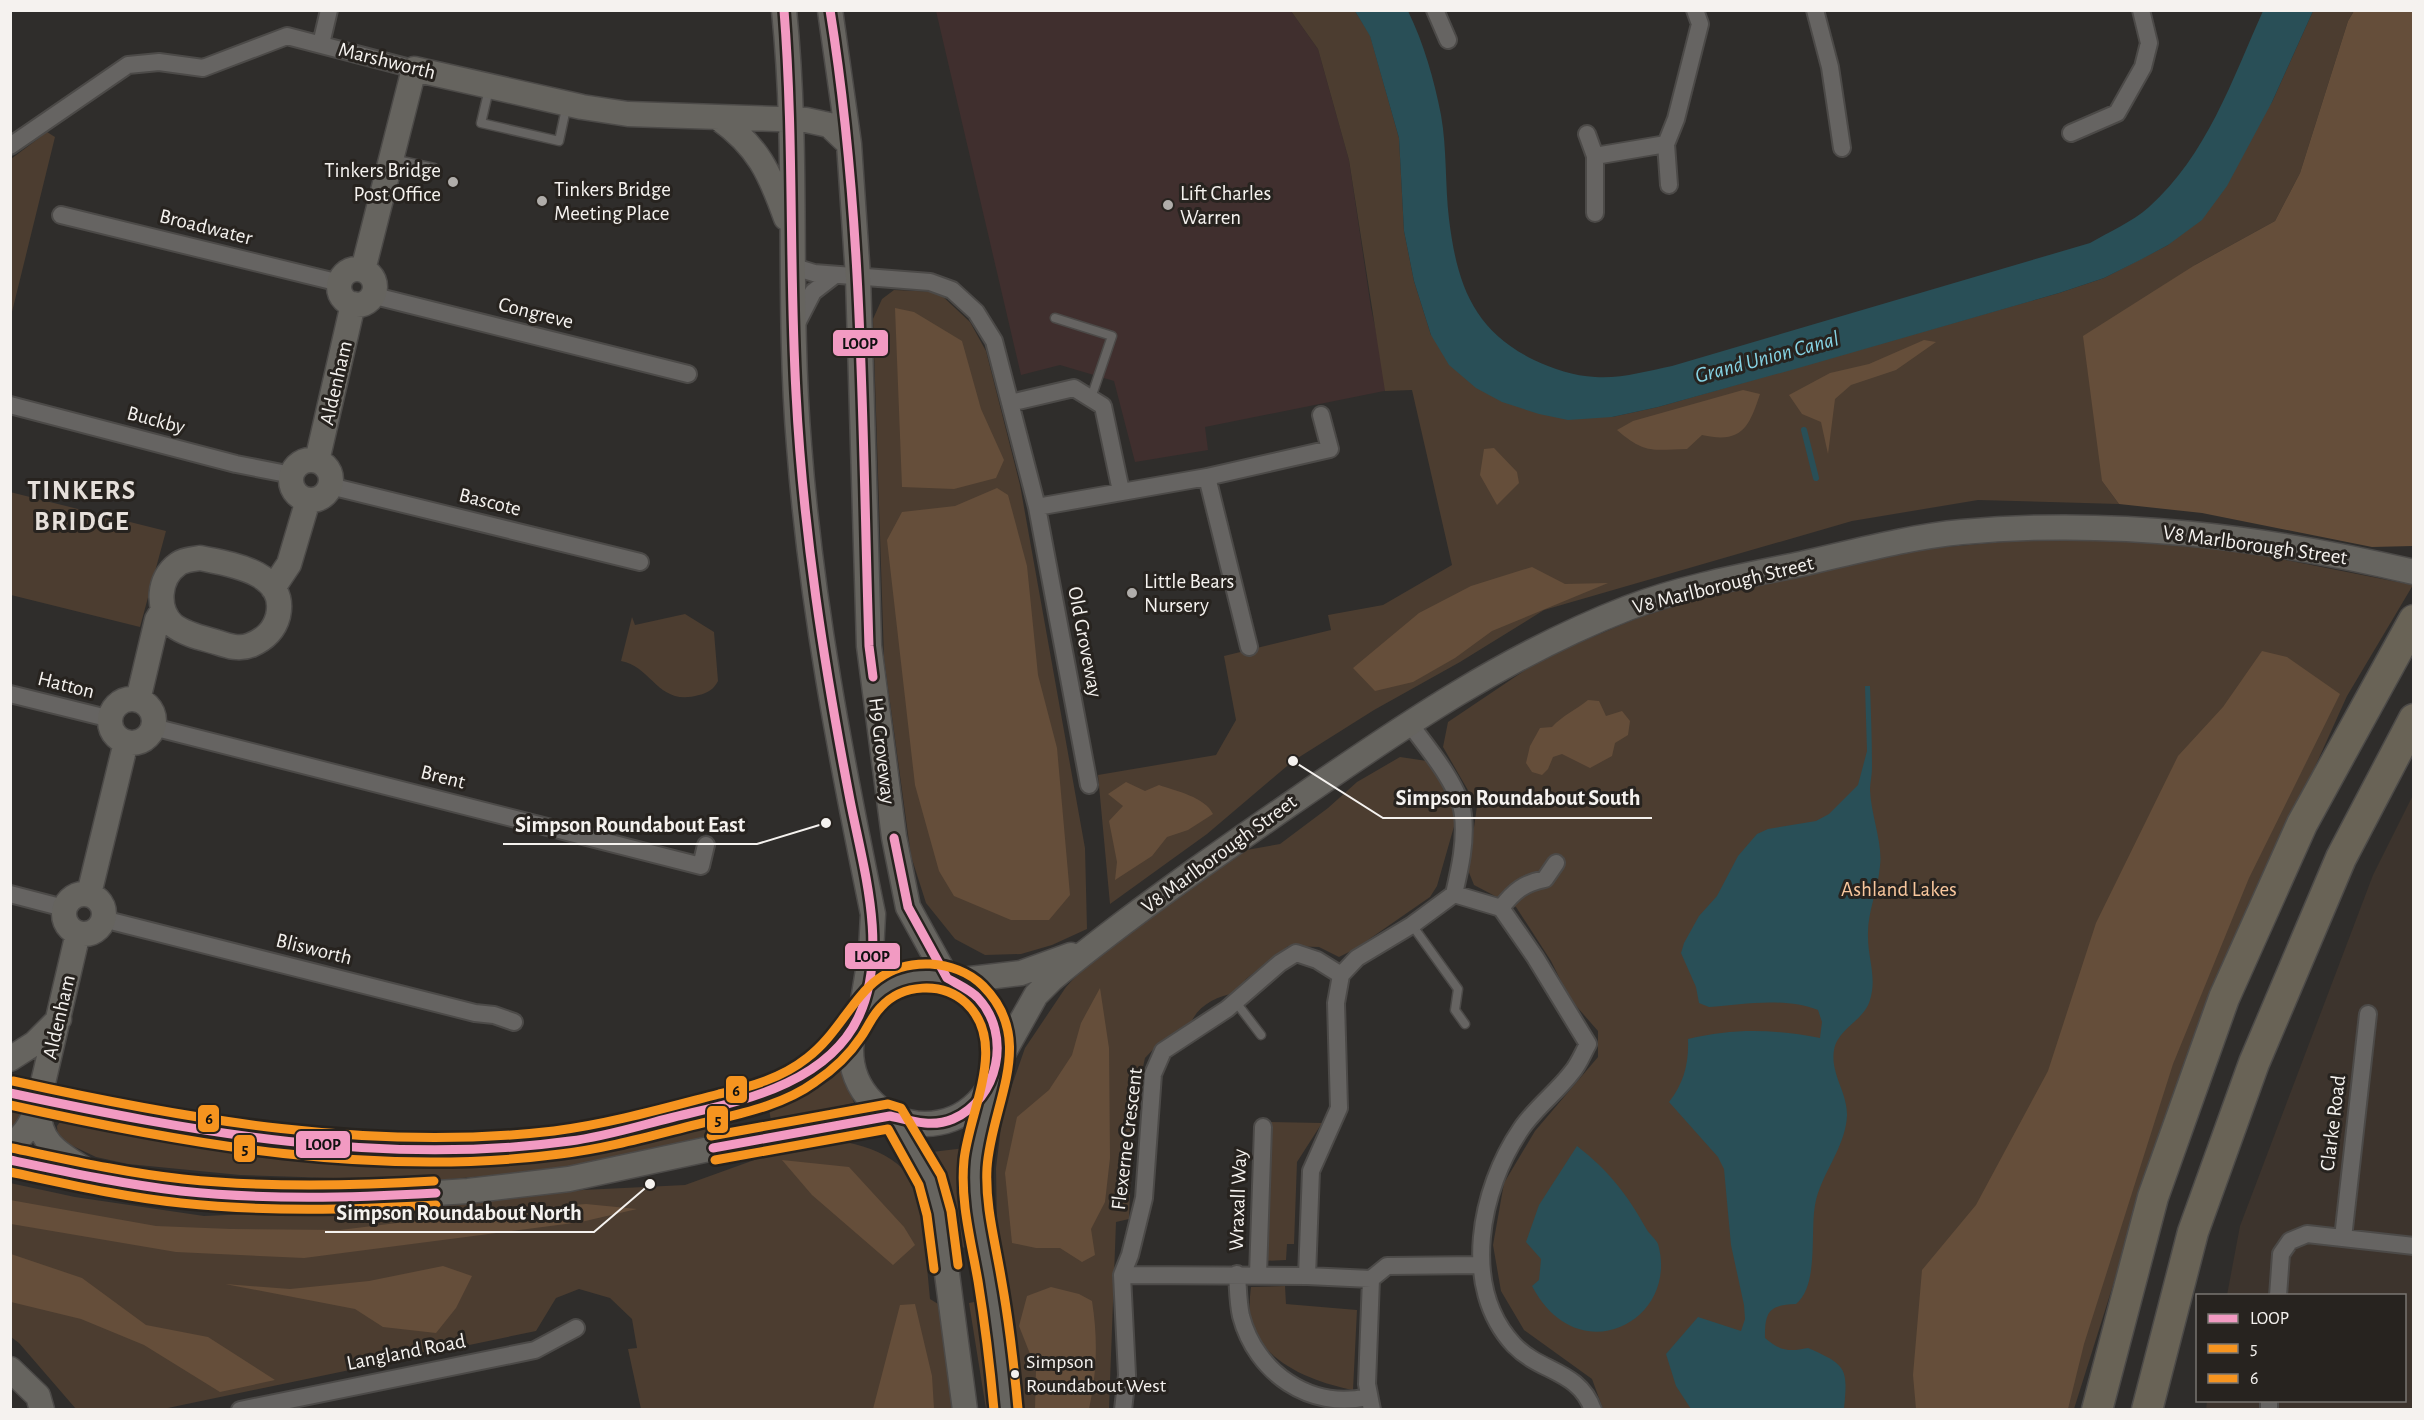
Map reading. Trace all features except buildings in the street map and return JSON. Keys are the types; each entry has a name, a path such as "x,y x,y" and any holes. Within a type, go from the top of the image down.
{"highway":[{"path":"2097,1410 2153,1197 2223,998 2302,824 2414,620"},
{"path":"2147,1410 2193,1232 2254,1063 2341,858 2414,719"}],"street":[{"path":"321,44 329,10"},
{"path":"718,118 743,137 782,175 799,119 784,10"},
{"name":"H9 Groveway","path":"830,10 850,151 854,217 846,276 869,646 894,837 908,907 950,980"},
{"path":"1435,10 1448,40"},
{"path":"1669,185 1666,144 1676,119 1700,24 1695,10"},
{"path":"1815,10 1830,67 1842,148"},
{"path":"2071,133 2118,112 2145,59 2149,43 2141,10"},
{"name":"Marshworth","path":"10,146 128,65 159,62 203,68 287,36 414,69 567,104 628,114 799,119 829,125 850,151"},
{"path":"799,119 828,98 838,65"},
{"path":"363,270 414,69"},
{"path":"1587,134 1595,156 1595,213"},
{"path":"1595,156 1666,144"},
{"name":"H9 Groveway","path":"782,175 792,251 798,443 818,620 873,914 871,952 858,1018"},
{"name":"Broadwater","path":"61,214 340,283"},
{"name":"Old Groveway","path":"792,251 801,269 814,273 930,282 952,290 976,312 994,341 1037,507 1089,785"},
{"path":"363,270 374,279 375,291 366,302 353,304 344,298 340,283 346,273 363,270"},
{"path":"793,332 813,291 846,276"},
{"name":"Congreve","path":"375,291 383,298 688,374"},
{"name":"Aldenham","path":"317,461 353,304"},
{"path":"1010,403 1074,388 1103,406 1120,491"},
{"name":"Buckby","path":"10,405 236,464 292,476"},
{"path":"1037,507 1207,477 1330,449 1321,415"},
{"path":"317,461 329,472 330,486 320,497 308,500 295,491 292,476 298,464 317,461"},
{"path":"1207,477 1249,647"},
{"name":"Bascote","path":"330,486 640,562"},
{"path":"273,588 289,564 308,500"},
{"name":"V8 Marlborough Street","path":"995,1072 1036,995 1089,948 1226,848 1409,723 1521,656 1629,608 1729,579 1960,532 2092,526 2211,534 2323,551 2414,572"},
{"path":"200,558 251,570 262,576 273,588 279,610 276,625 262,640 246,647 233,647 179,629 172,624 164,610 161,596 163,583 177,564 200,558"},
{"path":"138,700 157,620 164,610"},
{"name":"Hatton","path":"10,694 111,719"},
{"path":"138,700 149,708 153,727 146,738 126,742 116,736 111,719 120,704 138,700"},
{"path":"1307,1276 1311,1171 1340,1108 1336,1003 1341,975 1358,958 1412,925 1454,894 1463,852 1463,812 1446,772 1409,723"},
{"name":"Brent","path":"153,727 701,866 706,845"},
{"path":"89,894 126,742"},
{"path":"1501,908 1514,892 1527,883 1545,879 1556,863"},
{"path":"10,894 64,908"},
{"path":"89,894 101,903 104,919 94,932 78,933 66,924 64,908 74,896 89,894"},
{"path":"1454,894 1501,908 1536,957 1588,1044 1573,1071 1521,1128 1502,1160 1487,1211 1480,1265 1484,1292 1498,1321 1514,1345 1539,1365 1574,1380 1588,1397 1593,1410"},
{"name":"Blisworth","path":"104,919 475,1013 494,1015 514,1022"},
{"name":"Aldenham","path":"39,1100 78,933"},
{"name":"V8 Marlborough Street","path":"950,980 1021,974 1089,948"},
{"name":"Flexerne Crescent","path":"1123,1410 1127,1375 1122,1275 1141,1216 1149,1144 1150,1097 1163,1051 1235,1001 1280,963 1296,953 1317,960 1341,975"},
{"path":"10,1093 222,1133 382,1149 464,1149 566,1142 764,1094 800,1077 836,1050 876,994 898,981 922,975 950,980 971,991 985,1005 994,1022 999,1041 995,1072 976,1152 976,1200 993,1299 1006,1410"},
{"name":"Clarke Road","path":"2343,1238 2368,1014"},
{"path":"858,1018 851,1049 855,1076 864,1092 893,1117 930,1180 939,1213 965,1410"},
{"path":"10,1059 35,1043 59,1019"},
{"path":"10,1160 99,1178 210,1194 376,1197 468,1191 569,1179 770,1136 893,1117 914,1124 933,1124 951,1120 975,1105 995,1072"},
{"path":"10,1145 22,1138 31,1125 39,1100"},
{"path":"39,1100 38,1119 41,1133 54,1150 99,1178"},
{"name":"Wraxall Way","path":"1258,1275 1263,1127"},
{"path":"2278,1294 2281,1254 2290,1241 2307,1234 2414,1246"},
{"path":"1370,1403 1371,1279 1387,1266 1480,1265"},
{"name":"Wraxall Way","path":"1122,1275 1237,1274 1371,1279"},
{"name":"Wraxall Way","path":"1237,1274 1241,1316 1250,1340 1264,1363 1296,1388 1323,1398 1370,1403"},
{"name":"Langland Road","path":"240,1410 362,1383 535,1350 576,1328"},
{"path":"10,1369 38,1396 42,1410"}],"lane":[{"path":"490,86 481,123 559,141 567,104"},
{"path":"392,158 434,168"},
{"path":"1055,318 1112,336 1091,398"},
{"path":"1412,925 1458,989 1455,1010 1465,1024"},
{"path":"1235,1001 1261,1035"}],"shaded area":[{"name":"Lift Charles Warren","path":"936,11 1291,11 1318,49 1349,160 1371,308 1389,390 1205,427 1208,450 1135,462 1114,381 1060,365 1021,375"},
{"path":"2354,11 2413,11 2413,546 2372,547 2202,513 2119,504 2102,481 2083,336 2195,265 2275,221 2300,173 2348,21"},
{"path":"895,308 914,312 962,341 981,409 1004,460 996,478 954,489 902,487"},
{"path":"1924,340 1936,342 1896,370 1851,385 1835,399 1828,454 1821,422 1802,414 1789,395 1830,373 1869,364"},
{"path":"1743,390 1760,394 1752,416 1742,431 1735,435 1715,437 1702,435 1687,449 1657,450 1642,447 1617,430 1633,421"},
{"path":"1494,448 1517,472 1519,483 1497,505 1480,475 1484,449"},
{"path":"997,488 1008,495 1027,566 1038,675 1057,748 1070,895 1049,920 1011,920 954,896 939,871 915,785 887,540 902,512 955,506"},
{"path":"1532,567 1565,584 1608,583 1492,631 1455,658 1413,682 1375,691 1353,668 1419,613 1471,586"},
{"path":"2262,651 2287,657 2340,694 2249,878 2173,1064 2084,1344 2068,1409 1916,1409 1913,1375 1922,1270 1976,1205 2048,1071 2096,923 2178,756 2223,707"},
{"path":"1588,700 1599,701 1606,716 1622,711 1630,721 1628,735 1615,743 1612,756 1590,768 1562,754 1553,757 1548,769 1542,775 1532,772 1526,763 1530,746 1540,728 1552,727"},
{"path":"1126,782 1145,791 1159,785 1181,792 1204,803 1213,814 1188,830 1167,837 1152,856 1115,880 1117,862 1109,821 1123,806 1108,794"},
{"path":"2413,795 2413,1409 2206,1410 2207,1402 2406,1402 2406,1294 2227,1294 2240,1226 2373,875"},
{"path":"1100,988 1109,1048 1110,1158 1105,1202 1091,1229 1095,1255 1082,1262 1060,1248 1036,1248 1012,1243 1005,1173 1017,1117 1049,1090 1072,1055 1081,1023"},
{"path":"782,1160 849,1167 904,1227 915,1245 893,1265 812,1195"},
{"path":"10,1200 156,1226 231,1229 340,1230 494,1211 586,1204 637,1209 581,1222 304,1258 176,1252 11,1224"},
{"path":"11,1254 82,1278 146,1325 208,1337 275,1380 220,1392 144,1345 81,1319 11,1302"},
{"path":"443,1266 472,1276 456,1308 436,1333 383,1327 355,1309 225,1284 290,1289 369,1281"},
{"path":"1051,1287 1079,1294 1092,1301 1096,1355 1089,1409 1035,1409 1036,1369 1019,1326 1027,1296"},
{"path":"915,1304 932,1376 934,1409 873,1409 900,1305"}],"green space":[{"path":"1291,11 1355,11 1370,35 1399,138 1404,231 1414,281 1431,335 1612,417 1658,407 2059,293 2104,278 2168,245 2272,102 2313,11 2354,11 2348,21 2300,173 2275,221 2195,265 2102,481 2119,504 1978,500 1852,521 1544,610 1460,662 1374,710 1293,761 1207,834 1110,904 1098,775 1216,755 1236,720 1224,656 1331,630 1328,615 1383,605 1452,565 1412,390 1385,391 1349,160 1318,49"},
{"path":"47,132 55,137 11,316 11,159"},
{"path":"894,290 938,292 970,322 986,351 1020,485 1085,848 1087,929 1052,945 1021,954 985,955 955,939 926,903 911,856 884,658 873,319 882,299"},
{"path":"10,492 166,531 140,627 11,595"},
{"name":"Ashland Lakes","path":"2048,538 2214,546 2413,585 2347,696 2214,990 2142,1193 2074,1409 1603,1409 1592,1379 1524,1330 1501,1291 1493,1245 1504,1183 1535,1131 1598,1057 1598,1031 1570,999 1551,961 1516,907 1474,885 1468,870 1477,806 1443,747 1448,722 1543,658 1638,618 1737,586 1901,551"},
{"path":"685,614 714,632 718,681 708,692 685,697 674,696 665,691 641,671 621,661 632,617 635,625"},
{"path":"1400,757 1427,761 1438,776 1457,816 1437,886 1430,897 1355,949 1339,957 1319,947 1288,946 1246,979 1236,993 1221,997 1202,1007 1190,1025 1161,1041 1145,1058 1133,1111 1129,1219 1116,1222 1109,1409 1023,1410 1010,1293 997,1228 996,1168 1003,1111 1025,1048 1066,987 1091,960 1241,851 1280,844 1328,808 1357,782"},
{"path":"840,1066 854,1103 771,1121 768,1103 812,1085"},
{"path":"11,1103 16,1104 21,1112 20,1119 11,1130"},
{"path":"73,1117 281,1153 386,1160 625,1141 713,1121 716,1136 587,1167 427,1181 240,1175 128,1164 96,1157 58,1139 57,1126 63,1118"},
{"path":"1267,1122 1322,1123 1297,1162 1294,1244 1287,1244 1286,1260 1262,1261"},
{"path":"822,1139 855,1144 885,1156 909,1175 918,1189 929,1217 934,1256 927,1267 930,1299 943,1307 960,1409 641,1409 628,1349 637,1348 632,1319 610,1298 579,1289 556,1298 536,1331 163,1409 76,1409 19,1343 11,1337 10,1183 75,1197 204,1216 348,1210 583,1190 685,1185 771,1154 785,1143"},
{"path":"965,1148 969,1247 959,1248 954,1217 932,1152"},
{"path":"1285,1286 1286,1304 1357,1310 1353,1390 1321,1382 1305,1375 1276,1357 1264,1345 1255,1331 1250,1315 1251,1287"},
{"path":"979,1301 996,1409 986,1409 969,1303"}],"water":[{"name":"Grand Union Canal","path":"1355,11 1408,11 1414,23 1428,62 1441,115 1449,219 1457,264 1463,284 1482,319 1513,348 1534,360 1571,374 1614,377 1672,366 2090,243 2128,222 2149,207 2187,164 2229,90 2263,11 2313,11 2272,102 2227,186 2202,220 2168,245 2104,278 2059,293 1658,407 1612,417 1568,420 1539,414 1502,402 1476,388 1449,365 1431,335 1414,281 1404,231 1399,138 1370,36"},
{"path":"1865,686 1870,686 1872,768 1870,790 1880,857 1879,875 1868,928 1872,992 1867,1007 1840,1036 1834,1050 1834,1067 1845,1099 1847,1116 1842,1139 1822,1182 1815,1205 1811,1272 1808,1284 1796,1304 1779,1306 1770,1312 1765,1329 1765,1338 1775,1346 1790,1350 1808,1348 1838,1364 1845,1376 1844,1409 1691,1409 1676,1386 1666,1354 1698,1317 1741,1331 1745,1319 1731,1245 1724,1169 1718,1157 1669,1102 1684,1072 1688,1056 1688,1039 1738,1031 1786,1033 1820,1038 1822,1022 1818,1010 1805,1006 1764,1002 1709,1007 1699,1003 1696,987 1681,953 1699,916 1717,896 1738,856 1757,834 1768,829 1816,821 1829,814 1858,785 1867,751"},
{"path":"1577,1146 1616,1184 1658,1244 1661,1272 1654,1295 1640,1314 1620,1327 1598,1332 1574,1327 1552,1313 1532,1286 1539,1280 1541,1259 1526,1242 1539,1205"}],"waterway":[{"path":"1804,430 1816,478"}],"transit line":[{"name":"LOOP","path":"10,1093 148,1121 288,1141 359,1148 429,1150 500,1148 600,1136 739,1101 787,1083 809,1071 829,1056 846,1038 859,1016 868,991 873,936 871,908 823,648 809,546 799,444 784,10"},
{"name":"LOOP","path":"830,10 841,89 855,248 863,407 869,646 873,677"},
{"name":"LOOP","path":"894,838 908,907 947,978"},
{"name":"6","path":"13,1081 146,1108 214,1119 349,1135 417,1138 554,1131 637,1115 765,1081 807,1058 836,1029 873,983 888,973 907,966 930,964 951,968 965,973 983,986 999,1007 1007,1029 1009,1051 1007,1074 990,1144 987,1182 991,1223 1009,1326 1018,1409"},
{"name":"LOOP","path":"890,1116 914,1122 945,1122 969,1110 981,1097 990,1081 996,1064 997,1047 995,1029 989,1013 975,995 947,978"},
{"name":"5","path":"10,1105 78,1120 214,1144 353,1160 422,1162 491,1160 560,1154 599,1148 741,1114 792,1096 822,1077 840,1062 856,1044 878,1010 890,999 922,988 946,991 966,1003 978,1019 985,1038 986,1057 983,1078 967,1141 963,1175 967,1221 983,1313 994,1410"},
{"name":"6","path":"711,1136 888,1104 901,1108 941,1175 951,1211 958,1265"},
{"name":"LOOP","path":"713,1148 890,1116"},
{"name":"5","path":"715,1160 888,1129 919,1185 927,1215 934,1269"},
{"name":"6","path":"12,1148 98,1166 214,1182 309,1185 434,1181"},
{"name":"LOOP","path":"10,1160 138,1185 213,1194 308,1197 436,1193"},
{"name":"5","path":"10,1172 95,1190 213,1206 308,1209 436,1205"}],"place":[{"name":"Tinkers Bridge Post Office","path":"453,182"},
{"name":"Tinkers Bridge Meeting Place","path":"542,201"},
{"name":"Lift Charles Warren","path":"1168,205"},
{"name":"Little Bears Nursery","path":"1132,593"},
{"name":"Simpson Roundabout South","path":"1293,761"},
{"name":"Simpson Roundabout East","path":"826,823"},
{"name":"Simpson Roundabout North","path":"650,1184"},
{"name":"Simpson Roundabout West","path":"1015,1374"}],"district":[{"name":"TINKERS BRIDGE","path":"82,506"}]}
